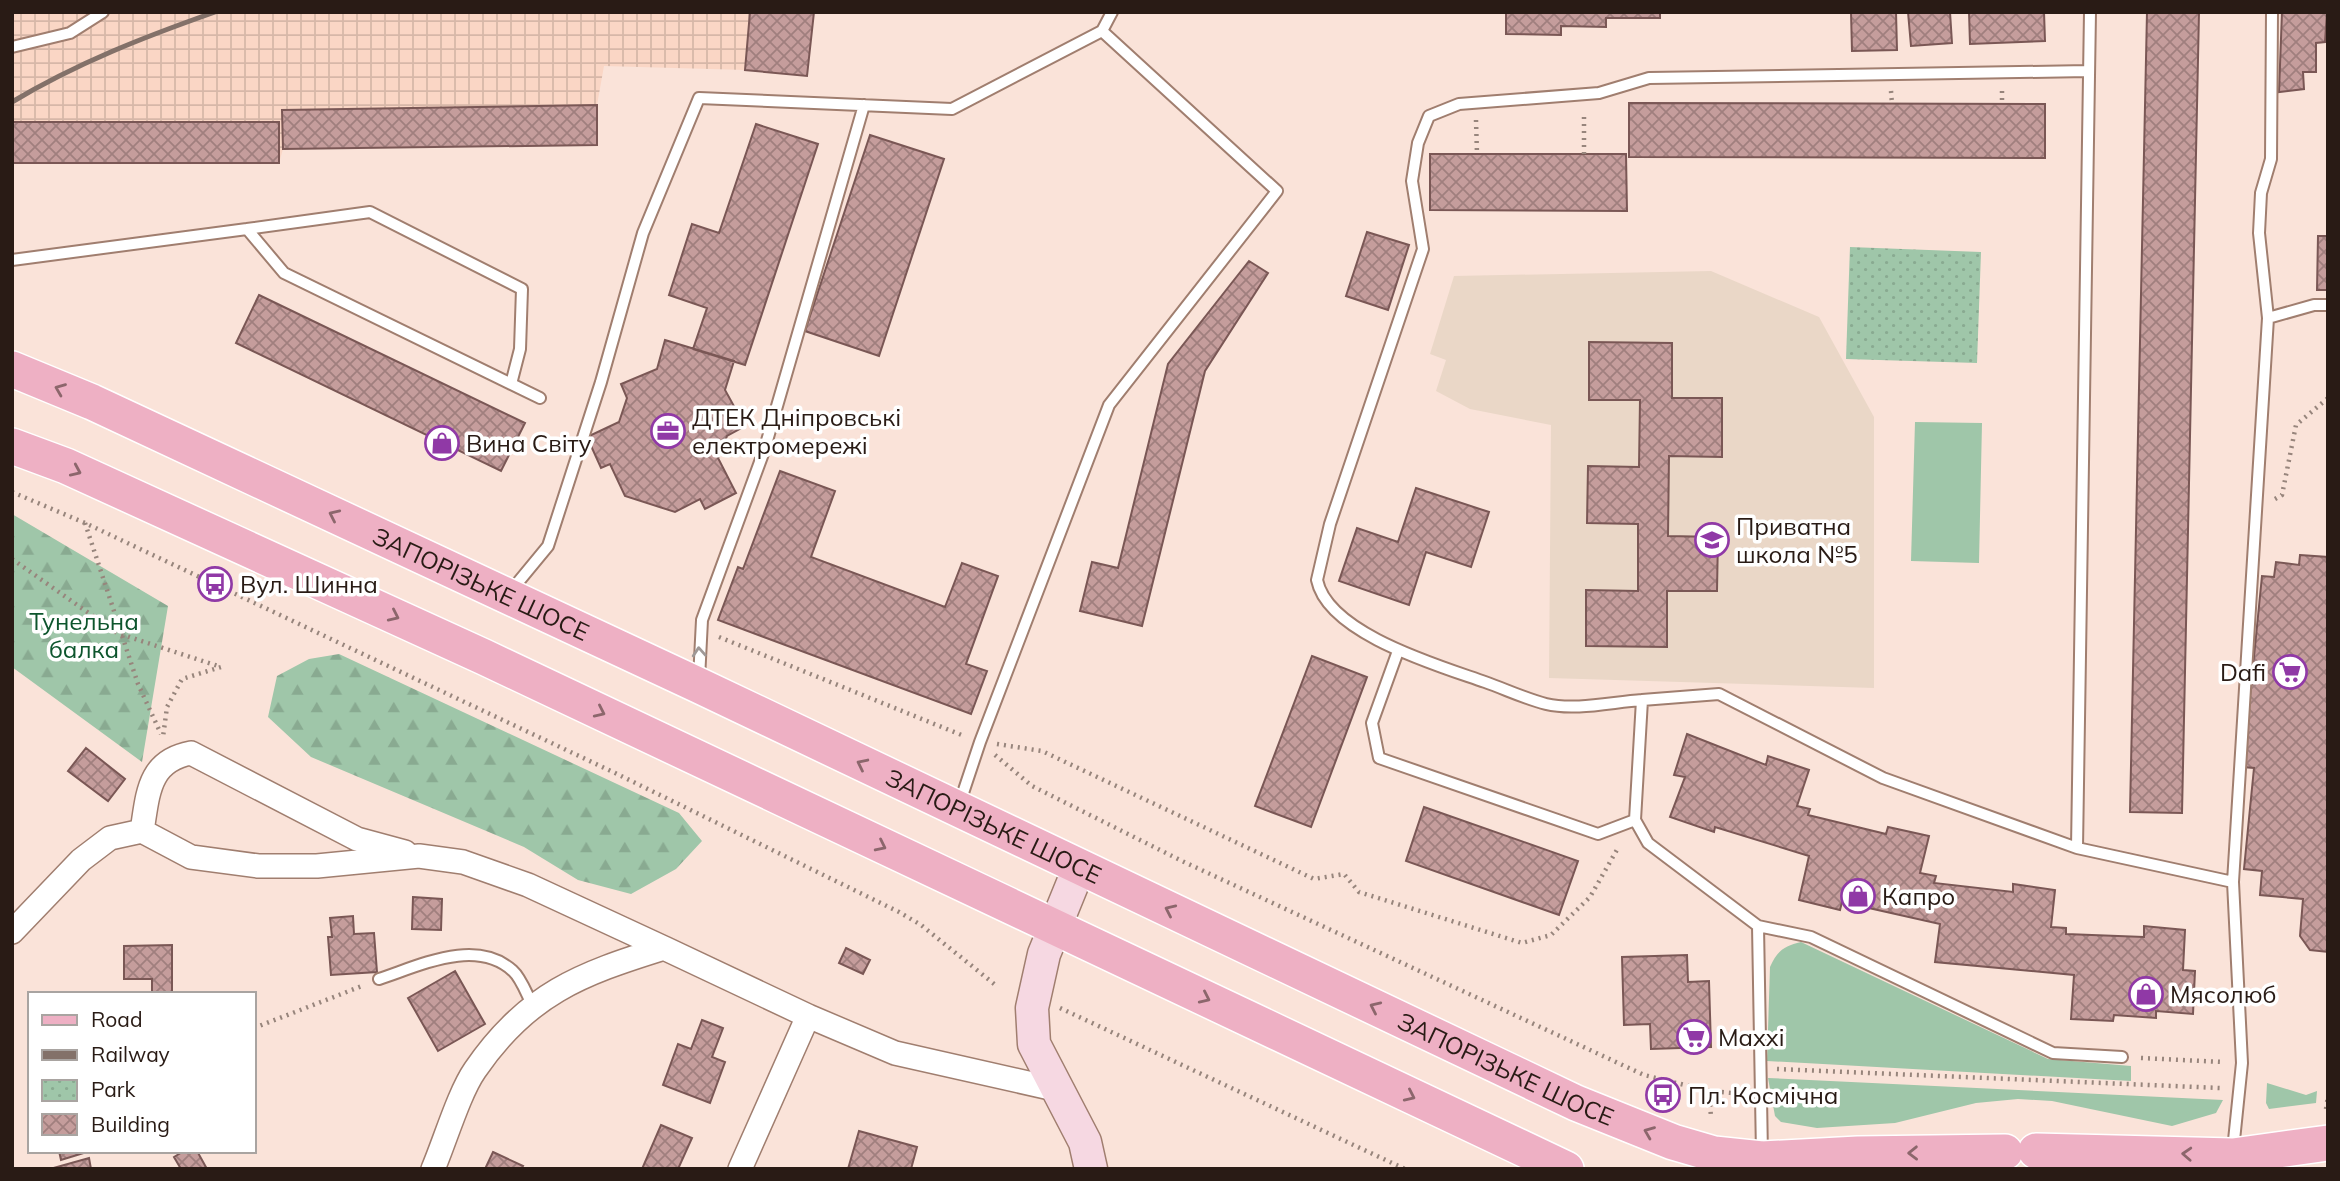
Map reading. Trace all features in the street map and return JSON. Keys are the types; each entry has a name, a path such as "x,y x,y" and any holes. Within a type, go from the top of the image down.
{"main road":[{"name":"ЗАПОРІЗЬКЕ ШОСЕ","path":"12,369 105,408 698,685 1576,1102 1673,1142 1714,1154 1762,1159 1858,1154 2021,1152 2232,1156 2328,1143"},
{"path":"12,446 66,466 472,651 1054,929 1566,1169"},
{"path":"1079,868 1044,954 1032,1009 1034,1044 1096,1167"},
{"path":"1965,1169 1977,1161 2021,1152 2066,1157 2088,1169"}],"street":[{"path":"142,831 148,797 157,769 174,756 191,753 358,839 419,856 463,862 528,885 807,1016 895,1053 1059,1090"},
{"path":"12,933 81,860 110,838 142,831 191,857 258,866 317,866 419,856"},
{"path":"433,1169 474,1071 532,1004 594,970 664,948"},
{"path":"740,1169 807,1016"}],"lane":[{"path":"12,47 70,33 103,12"},
{"path":"506,597 548,546 601,382 643,233 699,98 952,109 1102,31 1112,12"},
{"path":"2077,848 2090,12"},
{"path":"2232,1156 2242,1063 2233,882 2268,318 2259,233 2261,193 2271,159 2272,12"},
{"path":"957,810 980,742 1109,405 1277,191 1102,31"},
{"path":"2088,71 1649,78 1584,94 1459,104 1429,116 1418,142 1412,181 1423,249 1331,524 1317,580 1332,605 1367,635 1398,651 1546,704 1720,694 1883,778 2077,848 2233,882"},
{"path":"698,685 702,620 764,451 864,105"},
{"path":"12,260 370,212 522,289 520,349 511,384"},
{"path":"247,229 284,272 540,398"},
{"path":"2268,318 2314,305 2328,305"},
{"path":"1398,651 1372,723 1379,758 1598,834 1634,820"},
{"path":"1642,700 1634,820 1648,843 1758,926 1811,937 2053,1053 2122,1057"},
{"path":"1758,926 1763,1069 1762,1159"},
{"path":"379,979 444,957 482,955 514,971 532,1004"}],"path":[{"path":"1584,94 1584,154"},
{"path":"1475,102 1477,154"},
{"path":"2258,506 2282,495 2296,425 2328,398"},
{"path":"12,492 85,523 601,766 899,912 998,987"},
{"path":"85,523 138,684 161,735 174,756"},
{"path":"12,559 56,593 123,635 221,667 182,679 167,707 161,735"},
{"path":"717,636 980,742 1042,751 1314,879 1344,874 1359,892 1522,943 1551,935 1590,897 1634,820"},
{"path":"980,742 1032,786 1182,861 1644,1075 1709,1091 1763,1096"},
{"path":"256,1027 379,979"},
{"path":"1055,1006 1405,1169"},
{"path":"2122,1057 2242,1063"},
{"path":"1763,1069 2240,1089"},
{"path":"1709,1091 1711,1118"},
{"path":"2326,1109 2328,1097"}],"shaded area":[{"path":"12,12 750,12 745,70 604,66 597,105 597,145 283,149 279,163 12,163"},
{"name":"Приватна школа №5","path":"1711,271 1819,317 1874,417 1874,688 1549,678 1551,425 1470,409 1436,391 1446,360 1430,354 1454,276"}],"green space":[{"path":"1850,247 1981,252 1977,363 1846,359"},
{"path":"1915,422 1982,423 1979,563 1911,561"},
{"name":"Тунельна балка","path":"12,514 168,606 142,762 12,667"},
{"path":"339,654 679,813 702,841 676,869 631,894 578,880 524,847 311,757 268,717 277,676 309,659"},
{"path":"1801,942 2048,1059 2131,1066 2131,1081 1767,1061 1770,967 1782,950"},
{"path":"1768,1078 2223,1100 2216,1113 2172,1126 2052,1101 2018,1099 1976,1103 1895,1123 1817,1128 1781,1122 1775,1116"},
{"path":"2267,1083 2306,1095 2317,1091 2316,1103 2269,1109 2266,1103"}],"building":[{"path":"750,12 814,12 807,76 745,70"},
{"path":"1506,12 1660,12 1660,18 1606,18 1606,27 1561,26 1561,35 1506,34"},
{"path":"1851,12 1896,12 1897,50 1852,51"},
{"path":"1908,12 1950,12 1952,43 1911,46"},
{"path":"1969,12 2044,12 2045,41 1970,44"},
{"path":"2147,12 2199,12 2182,813 2130,812"},
{"path":"2282,12 2327,12 2325,42 2316,43 2316,72 2303,72 2304,89 2279,92"},
{"path":"1629,103 2045,104 2045,158 1629,157"},
{"path":"597,105 597,145 283,149 282,110"},
{"path":"12,122 279,122 279,163 12,163"},
{"path":"756,124 818,144 745,365 693,349 707,308 669,295 692,224 719,233"},
{"path":"870,135 944,159 879,356 805,331"},
{"path":"1430,154 1626,154 1627,211 1430,210"},
{"path":"1367,232 1409,245 1388,310 1346,296"},
{"path":"2318,236 2328,236 2328,290 2317,290"},
{"path":"1249,261 1268,273 1205,371 1142,626 1080,611 1092,562 1118,568 1168,364"},
{"path":"259,295 525,423 501,471 236,343"},
{"name":"ДТЕК Дніпровські електромережі","path":"665,340 734,361 725,390 745,426 727,436 718,458 736,493 705,509 700,499 675,512 625,496 610,464 601,468 587,437 619,422 627,398 621,384 657,369"},
{"path":"1589,342 1672,343 1672,398 1722,398 1722,457 1669,456 1668,536 1718,537 1717,591 1667,591 1667,647 1586,646 1586,590 1638,591 1638,524 1587,523 1588,466 1639,467 1640,400 1589,400"},
{"path":"780,471 835,491 811,557 945,607 962,563 998,576 966,664 987,671 971,714 718,620 738,567 743,569"},
{"path":"1416,488 1489,512 1471,567 1426,552 1409,605 1339,581 1357,528 1398,542"},
{"name":"Dafi","path":"2300,555 2328,557 2328,952 2310,950 2300,936 2303,899 2260,895 2262,871 2244,869 2254,768 2243,767 2262,576 2274,577 2276,562 2299,565"},
{"path":"1312,656 1367,677 1311,827 1255,806"},
{"path":"1687,734 1766,765 1768,756 1809,770 1797,806 1810,809 1808,815 1886,834 1888,827 1929,836 1920,873 1936,876 1934,883 2013,892 2013,884 2055,890 2051,927 2066,928 2066,934 2144,937 2144,926 2185,930 2183,970 2195,971 2193,1014 2156,1011 2156,1018 2114,1015 2113,1021 2071,1019 2074,975 1935,962 1940,924 1842,902 1840,910 1799,900 1809,856 1715,827 1714,832 1670,817 1685,777 1674,775"},
{"path":"86,748 125,779 108,801 68,771"},
{"path":"1424,807 1578,861 1559,915 1406,861"},
{"path":"413,897 442,899 441,930 412,929"},
{"path":"353,916 354,934 374,933 377,972 331,975 328,937 332,937 330,918"},
{"path":"172,945 172,992 152,992 152,979 124,979 124,946"},
{"path":"846,948 870,960 863,974 839,963"},
{"path":"1687,955 1688,982 1709,981 1711,1047 1651,1049 1650,1024 1624,1025 1622,957"},
{"path":"455,971 485,1024 438,1051 408,998"},
{"path":"702,1020 723,1028 712,1057 725,1062 710,1103 663,1085 678,1044 691,1049"},
{"path":"661,1125 692,1138 678,1169 642,1169"},
{"path":"859,1131 917,1147 911,1169 848,1169"},
{"path":"493,1152 523,1166 521,1169 485,1169"},
{"path":"59,1153 84,1153 61,1160"},
{"path":"181,1153 198,1153 207,1169 181,1169 174,1157"},
{"path":"89,1158 91,1169 50,1169"}],"railway":[{"path":"12,102 111,52 215,12"}],"place":[{"name":"ДТЕК Дніпровські електромережі","path":"668,431"},
{"name":"Вина Світу","path":"442,443"},
{"name":"Приватна школа №5","path":"1712,540"},
{"name":"Вул. Шинна","path":"215,584"},
{"name":"Dafi","path":"2290,672"},
{"name":"Капро","path":"1858,896"},
{"name":"Мясолюб","path":"2146,994"},
{"name":"Maxxi","path":"1694,1037"},
{"name":"Пл. Космічна","path":"1663,1095"}]}
